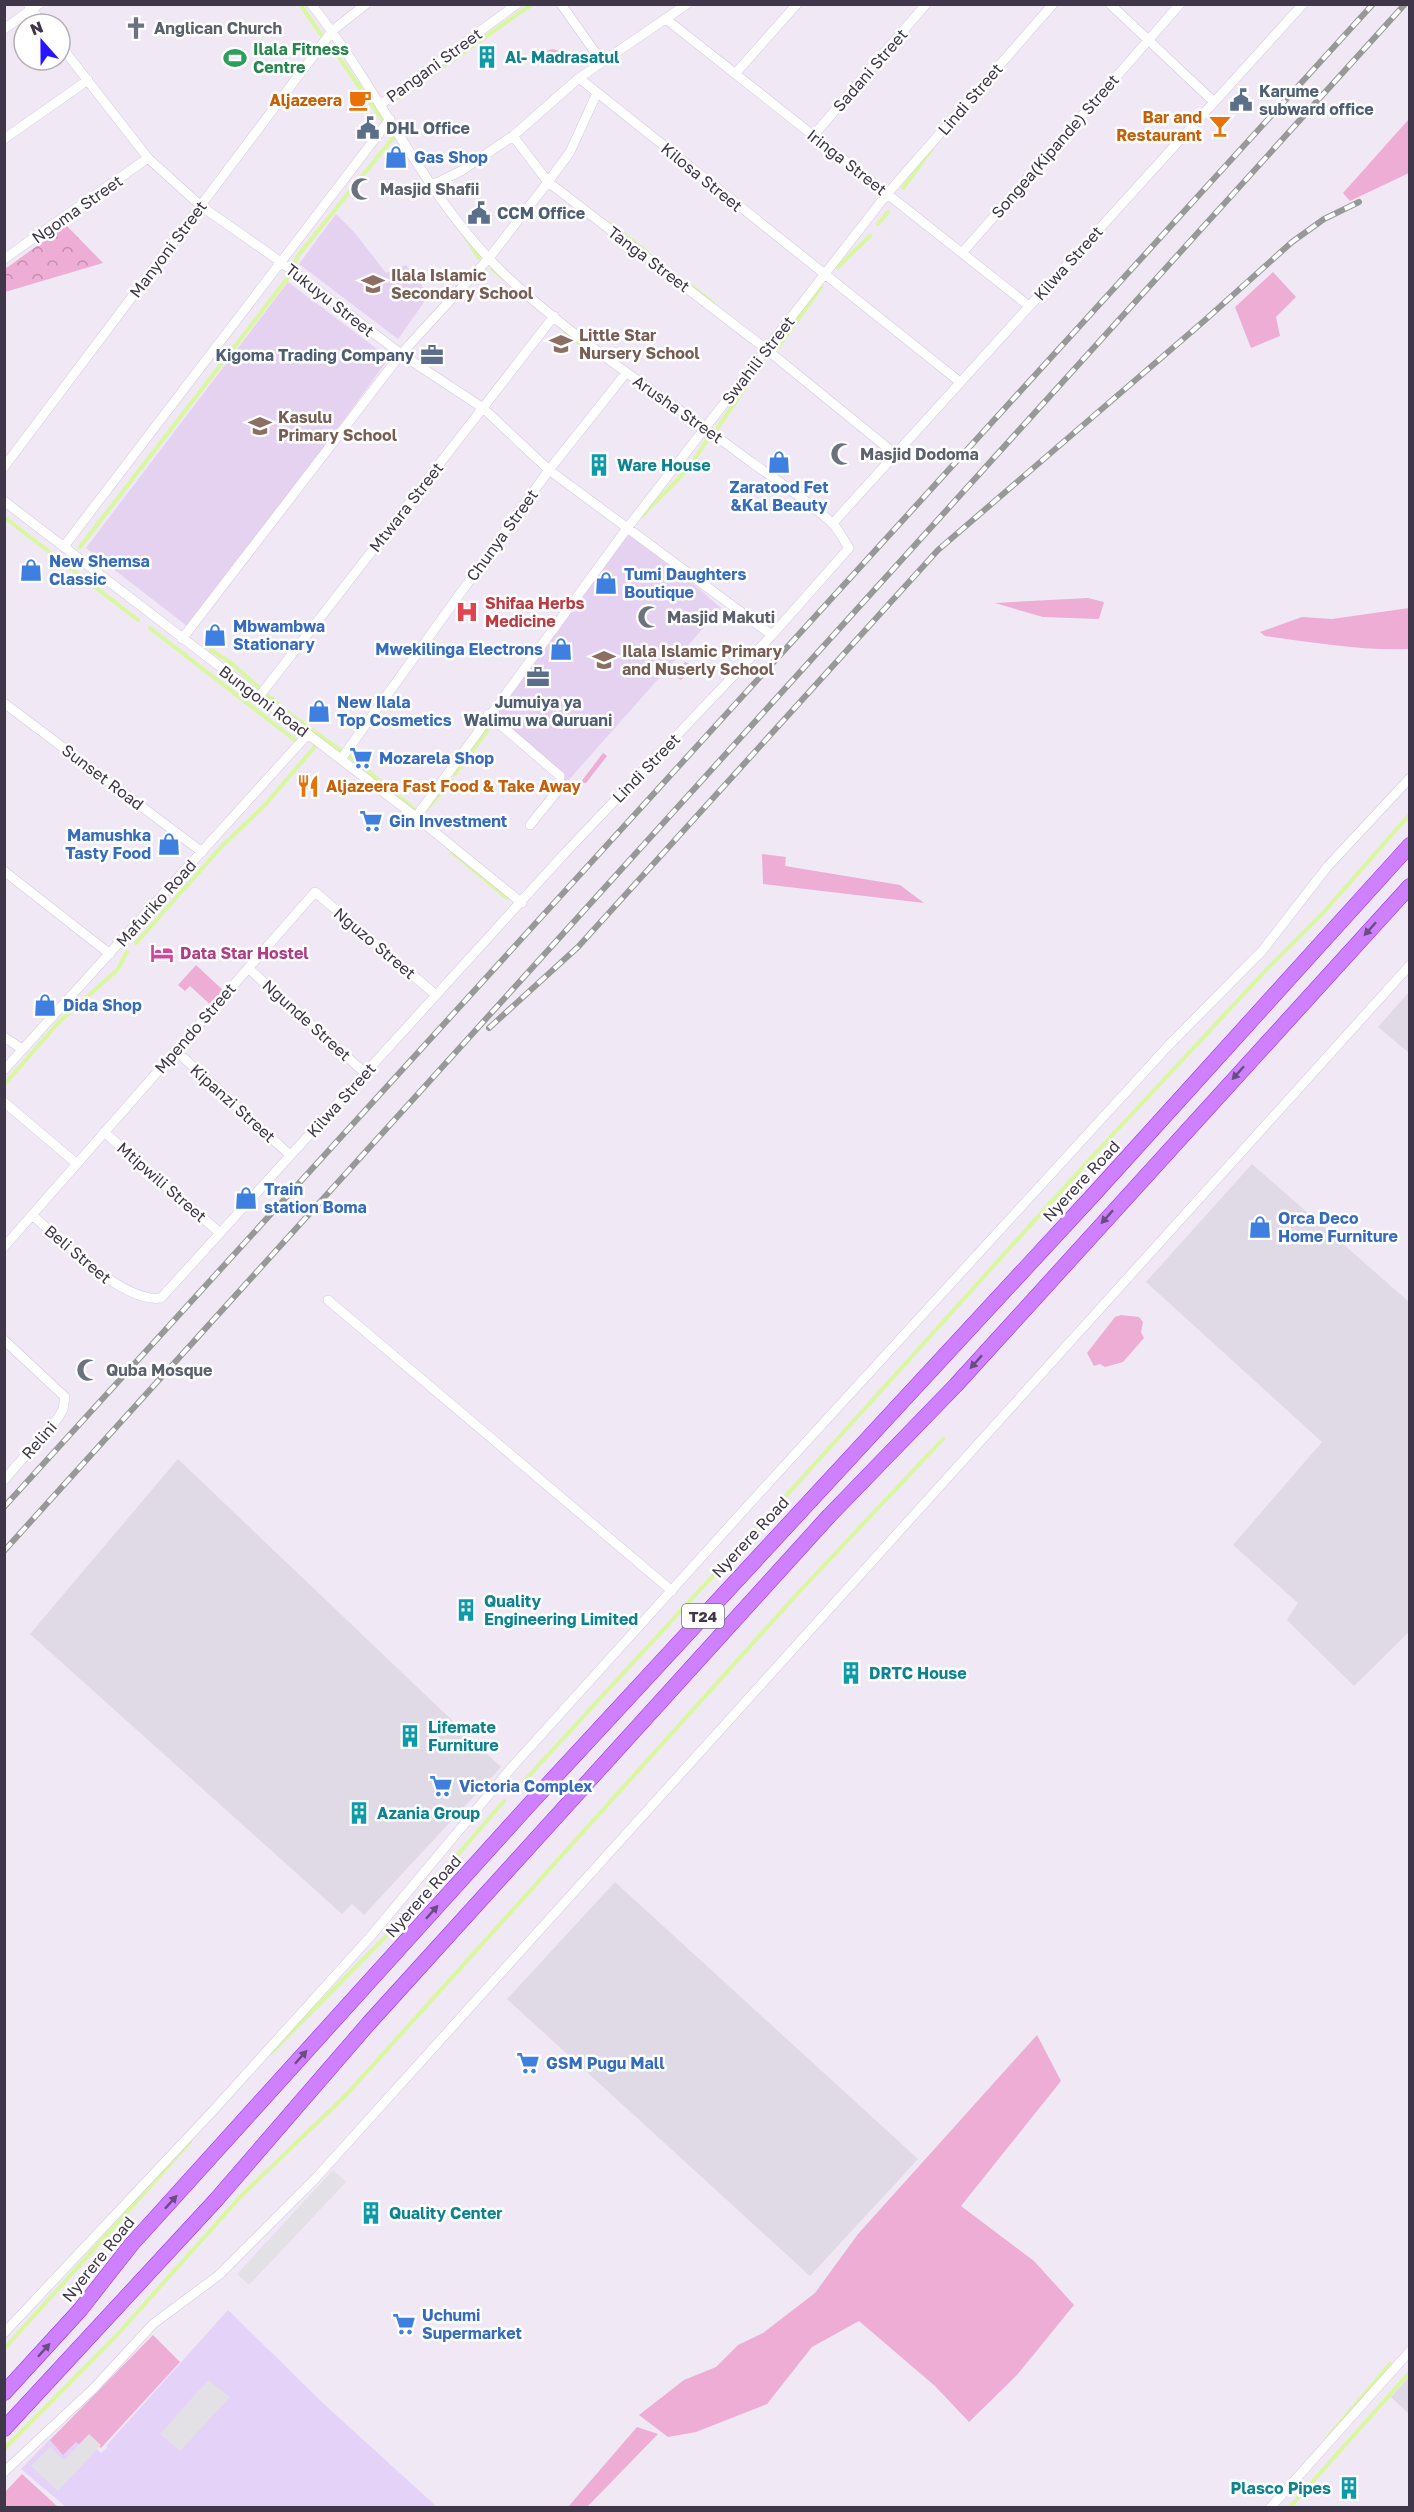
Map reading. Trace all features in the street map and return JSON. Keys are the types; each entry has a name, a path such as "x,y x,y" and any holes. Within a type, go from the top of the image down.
{"highway":[{"name":"Nyerere Road","path":"4,2393 80,2310 132,2245 520,1815 1103,1184 1410,845"},
{"name":"T24","path":"4,2429 216,2200 369,2023 821,1525 956,1385 1410,886"}],"street":[{"name":"Arusha Street","path":"311,4 332,31 432,185 489,258 554,316 626,373 705,427 833,523"},
{"path":"332,31 366,4"},
{"name":"Pangani Street","path":"380,105 517,4"},
{"path":"561,4 602,62"},
{"path":"432,185 461,171 513,136 579,78 687,4"},
{"path":"735,74 797,4"},
{"name":"Sadani Street","path":"813,136 926,4"},
{"name":"Lindi Street","path":"887,194 1053,4"},
{"path":"1110,4 1214,102"},
{"name":"Songea(Kipande) Street","path":"962,252 1180,4"},
{"name":"Kilwa Street","path":"833,523 1303,4"},
{"path":"4,29 33,6"},
{"name":"Iringa Street","path":"666,19 1029,306"},
{"name":"Manyoni Street","path":"4,467 332,31"},
{"name":"Tukuyu Street","path":"72,60 148,158 201,206 281,262 401,354 483,408 549,470 628,526 772,635"},
{"name":"Kilosa Street","path":"579,78 960,382"},
{"path":"4,139 88,80"},
{"path":"182,639 401,354 489,258 548,182 570,152 597,93"},
{"path":"64,545 390,119"},
{"name":"Tanga Street","path":"513,136 548,182 766,349 895,454"},
{"name":"Ngoma Street","path":"4,259 148,158"},
{"name":"Swahili Street","path":"628,526 887,194"},
{"name":"Mtwara Street","path":"258,698 554,316"},
{"name":"Chunya Street","path":"341,759 549,470 626,373"},
{"name":"Bungoni Road","path":"4,501 416,817 522,903"},
{"name":"Lindi Street","path":"522,903 566,853 772,635 849,548 833,523"},
{"path":"416,817 488,714 628,526"},
{"name":"Sunset Road","path":"4,703 202,852"},
{"path":"488,714 560,776 559,789 530,825"},
{"name":"Mafuriko Road","path":"4,1070 308,734"},
{"path":"4,2333 210,2114 370,1937 512,1767 1169,1045 1262,951 1328,866 1410,778"},
{"path":"5,873 110,954"},
{"name":"Mpendo Street","path":"4,1247 315,892"},
{"name":"Nguzo Street","path":"315,892 436,995"},
{"name":"Kilwa Street","path":"161,1298 522,903"},
{"path":"4,2472 94,2388 153,2324 219,2275 315,2179 1410,965"},
{"name":"Ngunde Street","path":"248,968 365,1073"},
{"path":"4,1037 22,1049"},
{"name":"Kipanzi Street","path":"176,1050 290,1155"},
{"path":"4,1102 76,1163"},
{"name":"Mtipwili Street","path":"104,1132 220,1233"},
{"name":"Beli Street","path":"32,1215 114,1285 153,1299 161,1298"},
{"path":"328,1300 672,1591"},
{"name":"Relini","path":"4,1340 65,1397 63,1409 58,1418 4,1480"},
{"path":"1270,2508 1410,2351"}],"shaded area":[{"name":"Ilala Islamic Secondary School","path":"336,214 355,233 386,273 406,265 429,295 398,339 299,264"},
{"name":"Kasulu Primary School","path":"288,282 389,358 191,629 86,548"},
{"name":"Ilala Islamic Primary and Nuserly School","path":"632,530 721,608 567,782 495,712"},
{"path":"1409,992 1409,1053 1378,1027"},
{"path":"1252,1164 1409,1302 1409,1632 1354,1686 1287,1620 1298,1603 1233,1545 1322,1442 1146,1282"},
{"path":"178,1459 501,1767 364,1915 352,1904 342,1914 30,1634"},
{"path":"615,1882 918,2159 810,2276 507,1999"},
{"path":"333,2170 346,2182 249,2285 237,2274"},
{"path":"228,2310 325,2405 437,2507 66,2507 21,2469 50,2439 62,2445 77,2430 101,2453 107,2448 113,2453 106,2446"},
{"path":"1409,2377 1409,2414 1391,2397"},
{"path":"208,2380 230,2397 180,2451 160,2434"},
{"path":"89,2434 101,2445 58,2491 31,2466 50,2447 64,2460"}],"green space":[{"path":"552,49 559,51 563,56 543,62 536,55"},
{"path":"1409,119 1409,173 1350,201 1343,193"},
{"path":"66,225 103,263 5,292 5,269"},
{"path":"1273,272 1296,297 1276,317 1280,336 1251,348 1235,307"},
{"path":"1088,598 1104,602 1099,619 1043,617 995,603"},
{"path":"1409,608 1409,649 1337,646 1265,636 1260,632 1302,617 1332,619"},
{"path":"685,662 694,666 681,680 675,675"},
{"path":"603,753 607,756 586,783 581,782"},
{"path":"762,854 786,857 785,866 900,885 924,903 763,884"},
{"path":"196,965 226,993 213,1007 190,986 185,991 178,985"},
{"path":"1121,1315 1139,1317 1143,1322 1141,1332 1144,1338 1123,1362 1105,1367 1100,1364 1094,1366 1087,1353 1115,1317"},
{"path":"1037,2035 1061,2081 961,2206 1034,2261 1074,2305 1017,2375 969,2422 935,2386 859,2321 812,2347 767,2404 696,2432 668,2437 639,2415 684,2380 716,2367 738,2345 763,2333 815,2293 858,2234"},
{"path":"153,2335 180,2362 101,2448 92,2441 84,2449 76,2442 63,2455 50,2440"},
{"path":"637,2427 658,2434 587,2507 568,2507"},
{"path":"22,2474 58,2507 5,2507 5,2492"}],"waterway":[{"path":"300,4 324,39"},
{"path":"398,98 532,4"},
{"path":"338,56 384,122"},
{"path":"80,547 293,271 297,257 392,139 395,136 396,138"},
{"path":"903,188 931,150"},
{"path":"878,224 888,212"},
{"path":"610,224 647,252"},
{"path":"838,267 870,236"},
{"path":"466,238 479,258"},
{"path":"492,268 504,279"},
{"path":"686,282 713,303"},
{"path":"775,343 778,347 821,287"},
{"path":"565,333 592,352"},
{"path":"716,430 753,376"},
{"path":"642,516 688,469 709,437 707,435"},
{"path":"4,517 138,620"},
{"path":"150,628 296,741"},
{"path":"211,650 231,663 286,711 357,762 418,812"},
{"path":"455,774 487,731"},
{"path":"136,943 222,846 265,805 317,744"},
{"path":"425,811 452,780"},
{"path":"524,1781 766,1518 1090,1159 1267,969 1322,914 1410,814"},
{"path":"452,852 507,898"},
{"path":"119,967 127,952"},
{"path":"4,1085 58,1023 117,970"},
{"path":"4,2449 116,2336 241,2196 347,2094 798,1593 943,1439"},
{"path":"272,2052 396,1926 504,1801"},
{"path":"4,2349 190,2142"},
{"path":"1327,2438 1390,2364"},
{"path":"1289,2508 1410,2372"}],"railway":[{"path":"4,1507 1373,4"},
{"path":"4,1551 1405,4"},
{"path":"489,1028 578,947 938,550 1204,321 1292,242 1324,219 1359,202"}],"place":[{"name":"Anglican Church","path":"136,28"},
{"name":"Al- Madrasatul","path":"487,57"},
{"name":"Ilala Fitness Centre","path":"235,58"},
{"name":"Aljazeera","path":"360,100"},
{"name":"Karume subward office","path":"1241,100"},
{"name":"Bar and Restaurant","path":"1220,126"},
{"name":"DHL Office","path":"368,128"},
{"name":"Gas Shop","path":"396,157"},
{"name":"Masjid Shafii","path":"362,189"},
{"name":"CCM Office","path":"479,213"},
{"name":"Ilala Islamic Secondary School","path":"373,284"},
{"name":"Little Star Nursery School","path":"561,344"},
{"name":"Kigoma Trading Company","path":"432,355"},
{"name":"Kasulu Primary School","path":"260,426"},
{"name":"Masjid Dodoma","path":"842,454"},
{"name":"Zaratood Fet &Kal Beauty","path":"779,462"},
{"name":"Ware House","path":"599,465"},
{"name":"New Shemsa Classic","path":"31,570"},
{"name":"Tumi Daughters Boutique","path":"606,583"},
{"name":"Shifaa Herbs Medicine","path":"467,612"},
{"name":"Masjid Makuti","path":"649,617"},
{"name":"Mbwambwa Stationary","path":"215,635"},
{"name":"Mwekilinga Electrons","path":"561,649"},
{"name":"Ilala Islamic Primary and Nuserly School","path":"604,660"},
{"name":"Jumuiya ya Walimu wa Quruani","path":"538,677"},
{"name":"New Ilala Top Cosmetics","path":"319,711"},
{"name":"Mozarela Shop","path":"361,758"},
{"name":"Aljazeera Fast Food & Take Away","path":"308,786"},
{"name":"Gin Investment","path":"371,821"},
{"name":"Mamushka Tasty Food","path":"169,844"},
{"name":"Data Star Hostel","path":"162,953"},
{"name":"Dida Shop","path":"45,1005"},
{"name":"Train station Boma","path":"246,1198"},
{"name":"Orca Deco Home Furniture","path":"1260,1227"},
{"name":"Quba Mosque","path":"88,1370"},
{"name":"Quality Engineering Limited","path":"466,1610"},
{"name":"DRTC House","path":"851,1673"},
{"name":"Lifemate Furniture","path":"410,1736"},
{"name":"Victoria Complex","path":"441,1786"},
{"name":"Azania Group","path":"359,1813"},
{"name":"GSM Pugu Mall","path":"528,2063"},
{"name":"Quality Center","path":"371,2213"},
{"name":"Uchumi Supermarket","path":"404,2324"},
{"name":"Plasco Pipes","path":"1349,2488"}]}
